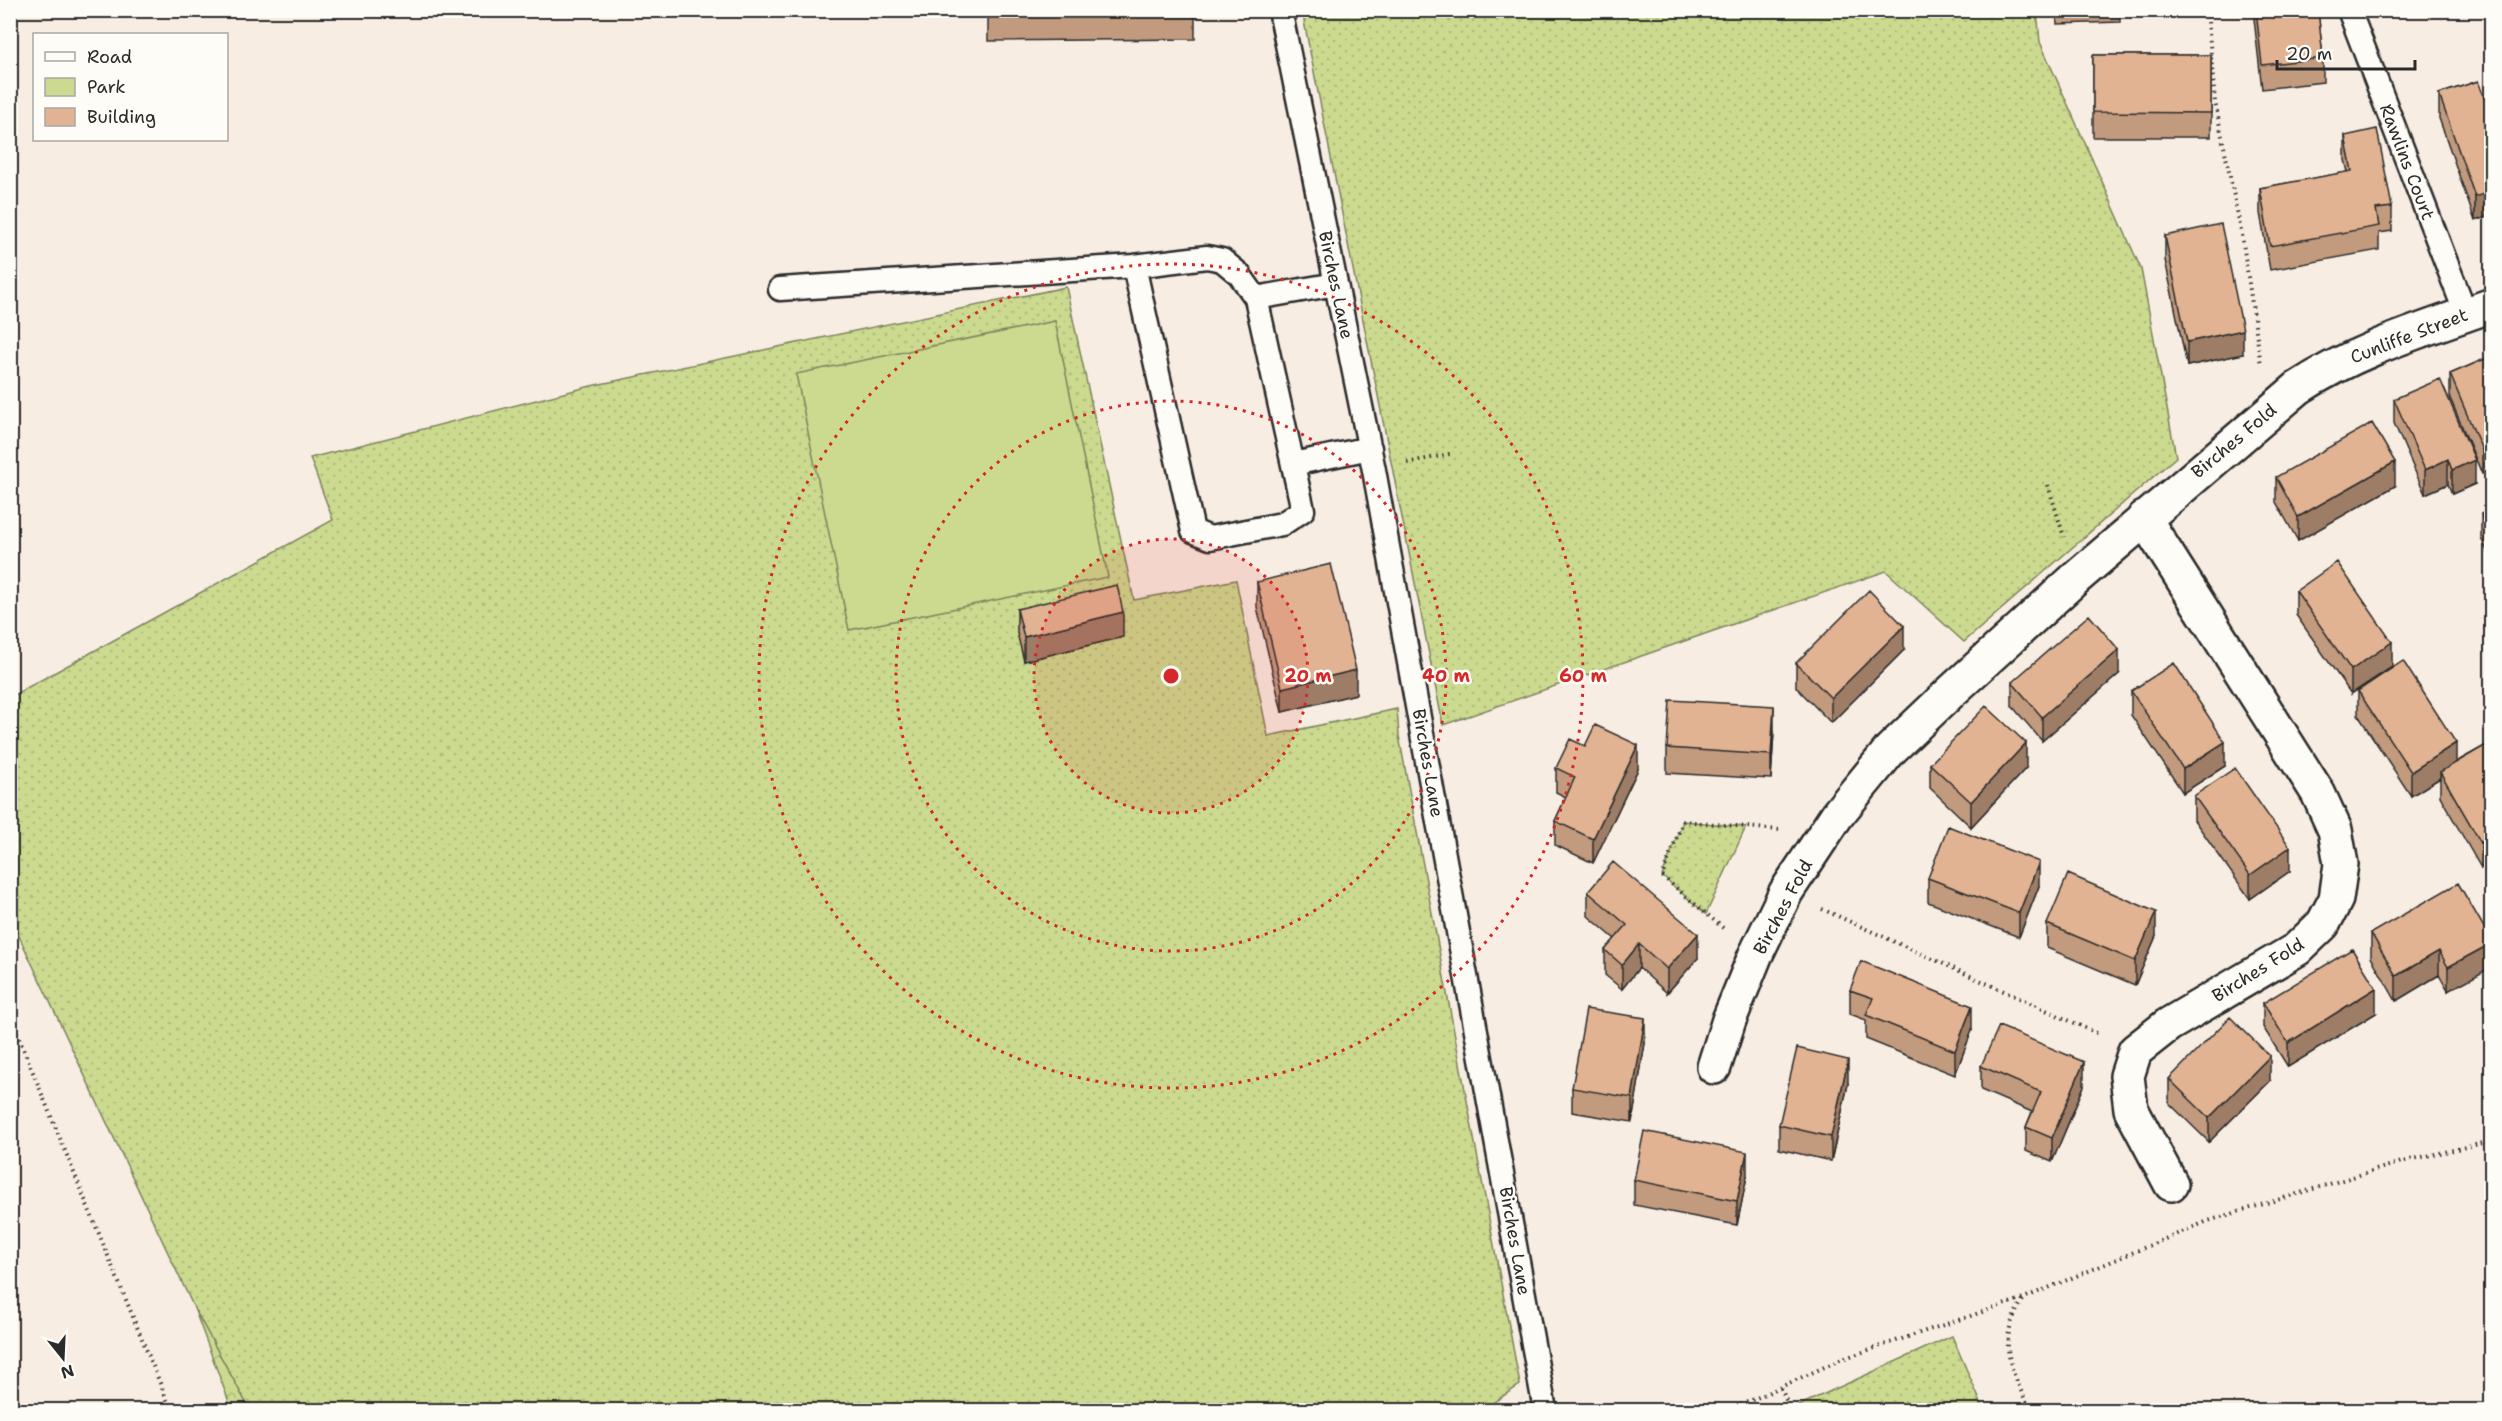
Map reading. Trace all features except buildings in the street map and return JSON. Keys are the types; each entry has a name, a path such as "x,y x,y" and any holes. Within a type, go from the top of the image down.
{"street":[{"name":"Cunliffe Street","path":"2327,368 2479,310"},
{"name":"Birches Fold","path":"1714,1067 1729,1020 1755,956 1786,892 1824,834 1892,749 1952,691 2144,518 2268,412 2327,368"},
{"name":"Birches Fold","path":"2135,1051 2168,1024 2297,949 2323,924 2336,899 2341,864 2335,830 2318,793 2144,518"},
{"path":"2135,1051 2127,1076 2131,1109 2171,1184"}],"lane":[{"name":"Birches Lane","path":"1280,10 1370,448 1545,1410"},
{"name":"Rawlins Court","path":"2349,10 2479,310"},
{"path":"780,289 1134,266 1207,257 1222,260 1239,274 1256,298 1303,510 1282,524 1210,538 1193,531 1134,266"},
{"path":"1256,298 1336,284"},
{"path":"1293,464 1370,448"}],"path":[{"path":"2207,10 2216,102 2242,236 2268,412"},
{"path":"1374,471 1454,453"},
{"path":"2048,485 2076,578"},
{"path":"1755,956 1662,876 1683,821 1824,834"},
{"path":"1786,892 2135,1051"},
{"path":"10,1016 171,1410"},
{"path":"1730,1410 1842,1359 2024,1298 2208,1221 2405,1161 2492,1141"},
{"path":"2024,1298 2014,1314 2007,1339 2009,1364 2030,1410"},
{"path":"1781,1388 1790,1410"}],"green space":[{"path":"1302,11 2037,11 2040,42 2141,269 2176,457 1964,642 1886,571 1443,725"},
{"path":"1066,287 1134,600 1236,580 1268,736 1397,709 1399,736 1520,1385 1482,1410 250,1410 194,1308 11,919 10,697 333,520 310,458 591,386"},
{"path":"1055,321 1108,577 849,630 796,374"},
{"path":"1683,821 1746,827 1706,914 1662,876"},
{"path":"194,1308 250,1410 232,1410"},
{"path":"1952,1336 1984,1410 1789,1410"}]}
